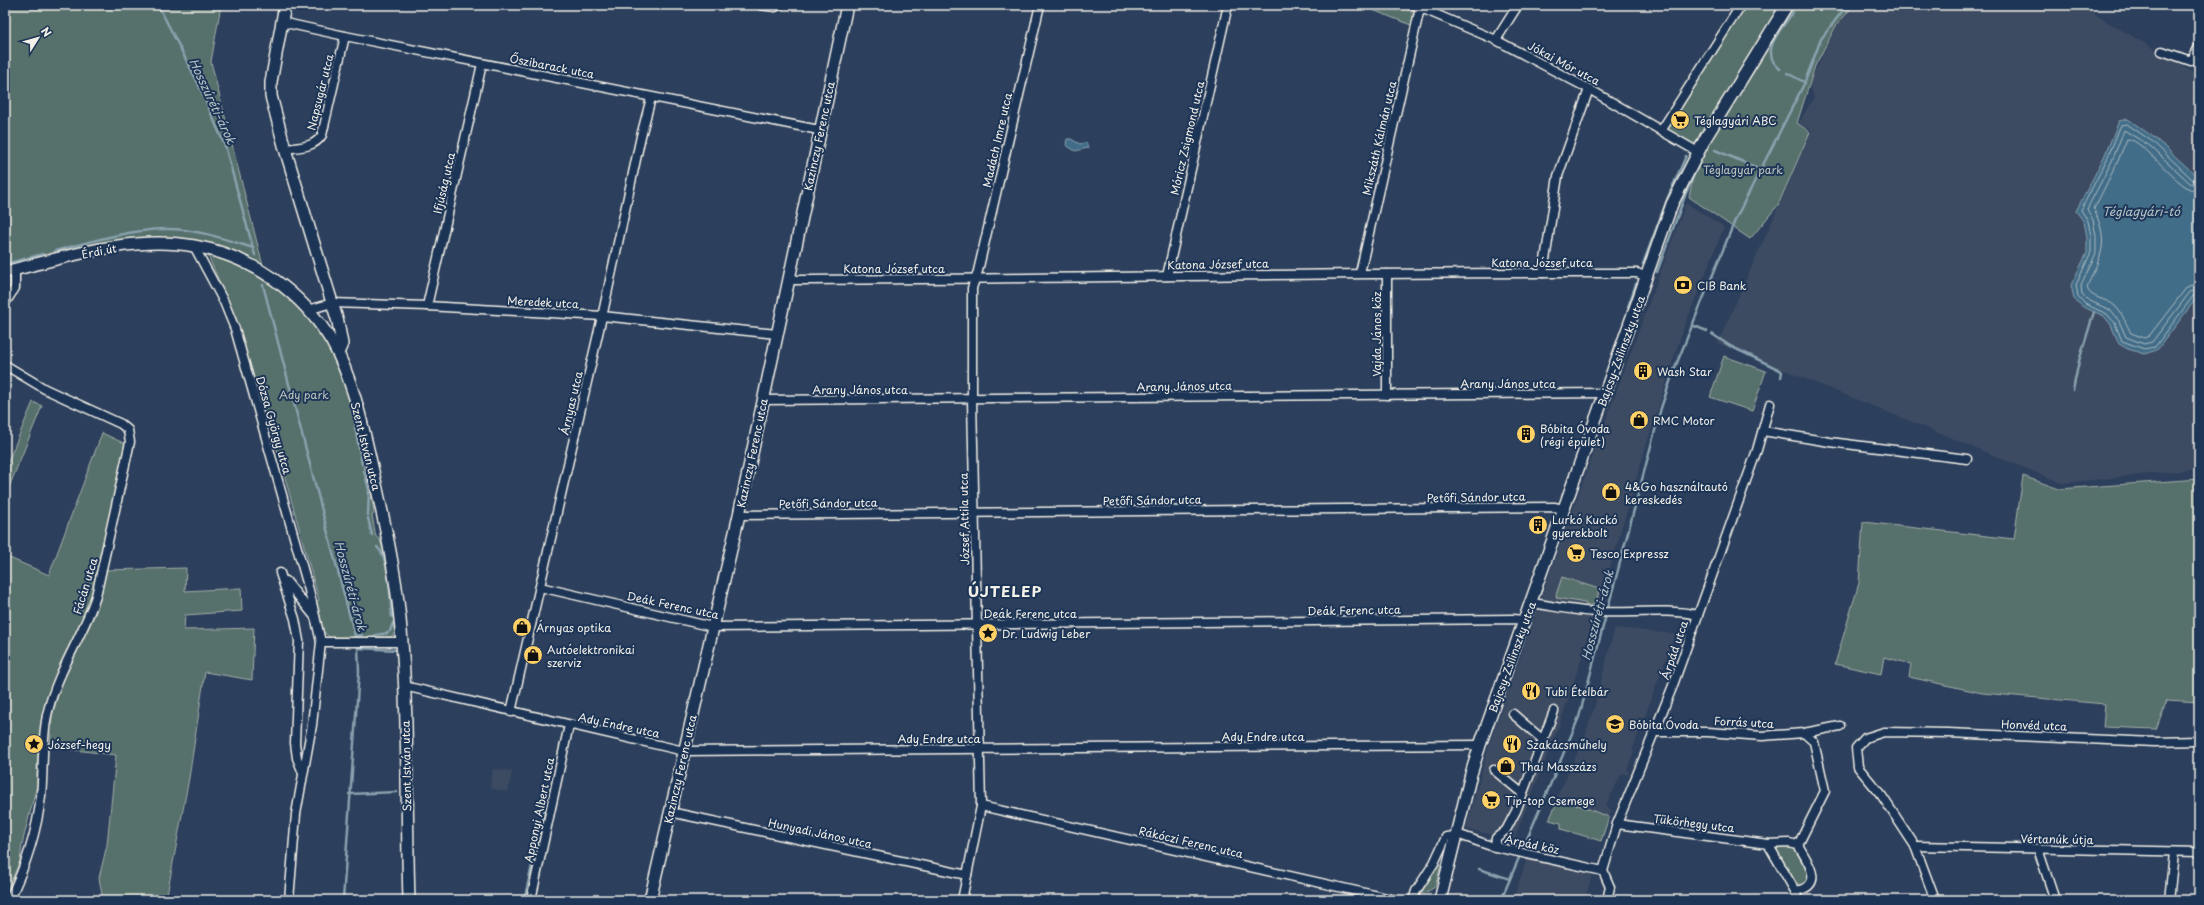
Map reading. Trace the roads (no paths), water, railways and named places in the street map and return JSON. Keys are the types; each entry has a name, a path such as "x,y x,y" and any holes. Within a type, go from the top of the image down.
{"main road":[{"name":"Szent István utca","path":"284,5 271,82 271,96 285,149 338,322 342,344 338,353 356,404 379,496 396,584 402,642 404,686 409,900"},
{"name":"Kazinczy Ferenc utca","path":"650,900 739,515 847,5"},
{"name":"Bajcsy-Zsilinszky utca","path":"1440,900 1480,745 1648,277 1672,204 1698,152 1750,62 1787,5"},
{"name":"Érdi út","path":"10,271 125,245 150,243 194,246 232,257 269,274 308,310 338,353"}],"street":[{"path":"760,5 775,7 779,5"},
{"name":"Madách Imre utca","path":"975,279 1040,5"},
{"name":"Móricz Zsigmond utca","path":"1167,276 1228,5"},
{"path":"1496,40 1518,5"},
{"path":"1661,131 1741,5"},
{"name":"Jókai Mór utca","path":"1417,6 1496,40 1589,88 1698,152"},
{"name":"Mikszáth Kálmán utca","path":"1360,273 1417,6"},
{"name":"Őszibarack utca","path":"281,22 651,98 820,130"},
{"name":"Napsugár utca","path":"285,149 310,145 317,142 322,135 345,36"},
{"path":"2162,51 2190,61 2199,47"},
{"name":"Ifjúság utca","path":"427,306 482,64"},
{"path":"1543,273 1558,176 1589,88"},
{"name":"Árnyas utca","path":"511,712 651,98"},
{"name":"Dózsa György utca","path":"194,246 224,302 235,329 316,617 321,642 312,725 296,814 289,900"},
{"path":"5,303 15,288 10,271"},
{"name":"Katona József utca","path":"788,280 975,279 1360,273 1633,273 1648,277"},
{"name":"Vajda János köz","path":"1387,274 1387,395"},
{"name":"József Attila utca","path":"962,900 982,806 972,400 972,288 975,279"},
{"name":"Meredek utca","path":"308,310 332,303 427,306 602,316 777,334"},
{"name":"Fácán utca","path":"5,365 45,389 121,424 128,430 130,442 96,596 90,614 63,667 51,698 44,737 40,810 29,848 9,900"},
{"name":"Arany János utca","path":"763,400 972,400 1606,393"},
{"name":"Árpád utca","path":"1604,871 1617,824 1656,732 1763,431 1770,404"},
{"path":"1763,431 1830,442 1967,459"},
{"name":"Petőfi Sándor utca","path":"739,515 1554,507 1564,510"},
{"name":"Dózsa György utca","path":"280,573 295,619 299,642 296,743 297,758 303,773"},
{"name":"Dózsa György utca","path":"283,582 286,581 316,617"},
{"name":"Deák Ferenc utca","path":"540,587 713,627 1524,620"},
{"path":"1531,603 1549,607 1598,613 1680,612 1698,615"},
{"path":"321,642 402,642"},
{"name":"Ady Endre utca","path":"404,686 569,726 684,751 1480,745"},
{"path":"1495,847 1496,838 1506,830 1523,794 1554,711"},
{"path":"1513,714 1544,740"},
{"name":"Apponyi Albert utca","path":"531,900 569,726"},
{"name":"Forrás utca","path":"1656,732 1708,732 1762,736 1804,733 1840,726"},
{"name":"Honvéd utca","path":"1914,846 1882,796 1862,773 1856,762 1855,753 1858,744 1869,736 1884,732 1948,733 2155,742 2199,741"},
{"path":"1795,891 1808,886 1813,878 1806,859 1798,845 1825,791 1814,742 1804,733"},
{"path":"1494,770 1523,794"},
{"name":"Rákóczi Ferenc utca","path":"982,806 1396,900"},
{"name":"Hunyadi János utca","path":"670,812 967,875"},
{"name":"Tükörhegy utca","path":"1617,824 1768,844 1789,843 1798,845"},
{"path":"1413,900 1416,891 1434,863 1446,837 1456,835"},
{"name":"Árpád köz","path":"1456,835 1495,847 1604,871"},
{"path":"1768,844 1795,891 1798,900"},
{"path":"1914,846 1935,900"},
{"name":"Vértanúk útja","path":"1914,846 2174,853 2199,852"},
{"path":"2038,849 2055,900"},
{"path":"2169,900 2174,853"},
{"path":"1604,871 1610,887 1607,900"}],"water":[{"name":"Téglagyári-tó","path":"2128,119 2156,139 2199,178 2199,295 2157,350 2144,354 2128,349 2119,344 2111,325 2104,316 2083,307 2074,299 2071,285 2087,253 2087,237 2084,222 2076,211 2104,157 2119,121"},
{"path":"1067,139 1071,139 1080,144 1086,142 1088,148 1075,151 1066,145"}],"waterway":[{"name":"Hosszúréti-árok","path":"158,5 198,83 225,146 255,255"},
{"name":"Hosszúréti-árok","path":"1501,900 1579,717 1661,408 1674,370 1736,218 1804,84 1821,39 1847,5"},
{"path":"1780,69 1774,62 1771,55 1771,48 1778,33 1793,12"},
{"path":"1787,73 1804,82"},
{"path":"1715,150 1760,169"},
{"path":"1643,264 1668,197 1686,156"},
{"path":"1657,272 1686,193 1699,164"},
{"path":"55,251 123,234 164,229 198,232 253,248"},
{"path":"5,264 43,254"},
{"path":"1628,307 1636,284"},
{"name":"Hosszúréti-árok","path":"263,285 358,648 359,672 343,900"},
{"path":"2073,390 2079,361 2094,312"},
{"path":"1692,325 1707,331"},
{"path":"1712,334 1730,346 1780,370 1782,372 1781,377"},
{"path":"5,374 12,373"},
{"path":"355,427 362,464"},
{"path":"364,471 369,490 368,515"},
{"path":"368,518 372,535"},
{"path":"377,547 385,560 387,569 392,617"},
{"path":"390,631 393,623"},
{"path":"376,635 388,633"},
{"path":"356,636 362,635"},
{"path":"358,648 397,650"},
{"path":"349,794 397,792"},
{"path":"544,812 545,808"},
{"path":"540,832 543,815"},
{"path":"525,897 538,838"},
{"path":"1479,869 1510,879"}],"place":[{"name":"Téglagyári ABC","path":"1680,120"},
{"name":"CIB Bank","path":"1683,285"},
{"name":"Wash Star","path":"1643,371"},
{"name":"RMC Motor","path":"1639,420"},
{"name":"Bóbita Óvoda (régi épület)","path":"1526,434"},
{"name":"4&Go használtautó kereskedés","path":"1611,492"},
{"name":"Lurkó Kuckó gyerekbolt","path":"1538,525"},
{"name":"Tesco Expressz","path":"1576,553"},
{"name":"Árnyas optika","path":"522,627"},
{"name":"Dr. Ludwig Leber","path":"988,633"},
{"name":"Autóelektronikai szerviz","path":"533,655"},
{"name":"Tubi Ételbár","path":"1531,691"},
{"name":"Bóbita Óvoda","path":"1615,724"},
{"name":"József-hegy","path":"34,744"},
{"name":"Szakácsműhely","path":"1512,744"},
{"name":"Thai Masszázs","path":"1506,766"},
{"name":"Tip-top Csemege","path":"1491,800"}],"district":[{"name":"ÚJTELEP","path":"1005,590"}],"park label":[{"name":"Téglagyár park","path":"1743,169"},
{"name":"Ady park","path":"304,394"}]}
